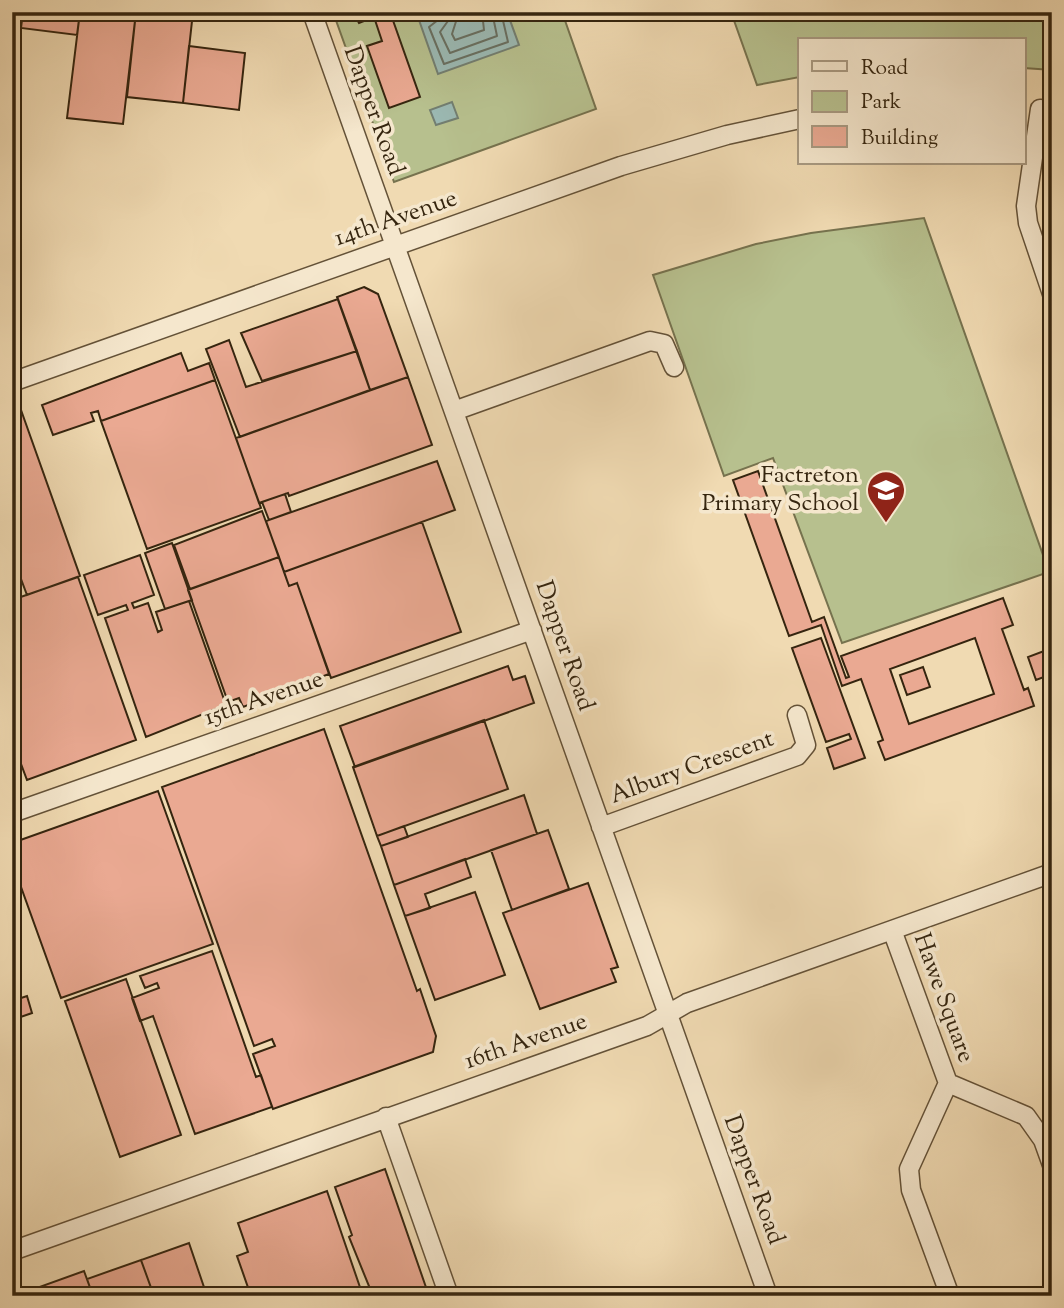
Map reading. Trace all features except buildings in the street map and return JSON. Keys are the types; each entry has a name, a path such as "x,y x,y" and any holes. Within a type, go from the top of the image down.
{"street":[{"name":"Dapper Road","path":"312,12 768,1296"},
{"path":"1038,109 1026,206 1030,232 1052,294"},
{"name":"14th Avenue","path":"12,382 680,147 798,119"},
{"path":"454,411 650,341 664,344 674,368"},
{"name":"15th Avenue","path":"12,813 532,630"},
{"name":"Albury Crescent","path":"601,827 797,756 806,745 797,715"},
{"name":"16th Avenue","path":"12,1251 647,1026 687,1003 1052,873"},
{"name":"Hawe Square","path":"892,930 947,1083 909,1169 911,1190 950,1296"},
{"name":"Hawe Square","path":"947,1083 1026,1116 1043,1140 1052,1165"},
{"path":"386,1117 449,1296"}],"green space":[{"path":"333,12 562,12 596,109 394,182"},
{"path":"731,12 1052,12 1052,70 1026,68 1026,38 798,38 798,77 757,85"},
{"name":"Factreton Primary School","path":"924,218 1049,572 842,643 773,458 724,476 653,275 756,244 811,233"}],"water":[{"path":"442,12 507,12 519,45 438,74 419,20"},
{"path":"452,102 458,118 436,125 430,110"}],"place":[{"name":"Factreton Primary School","path":"886,524"}]}
